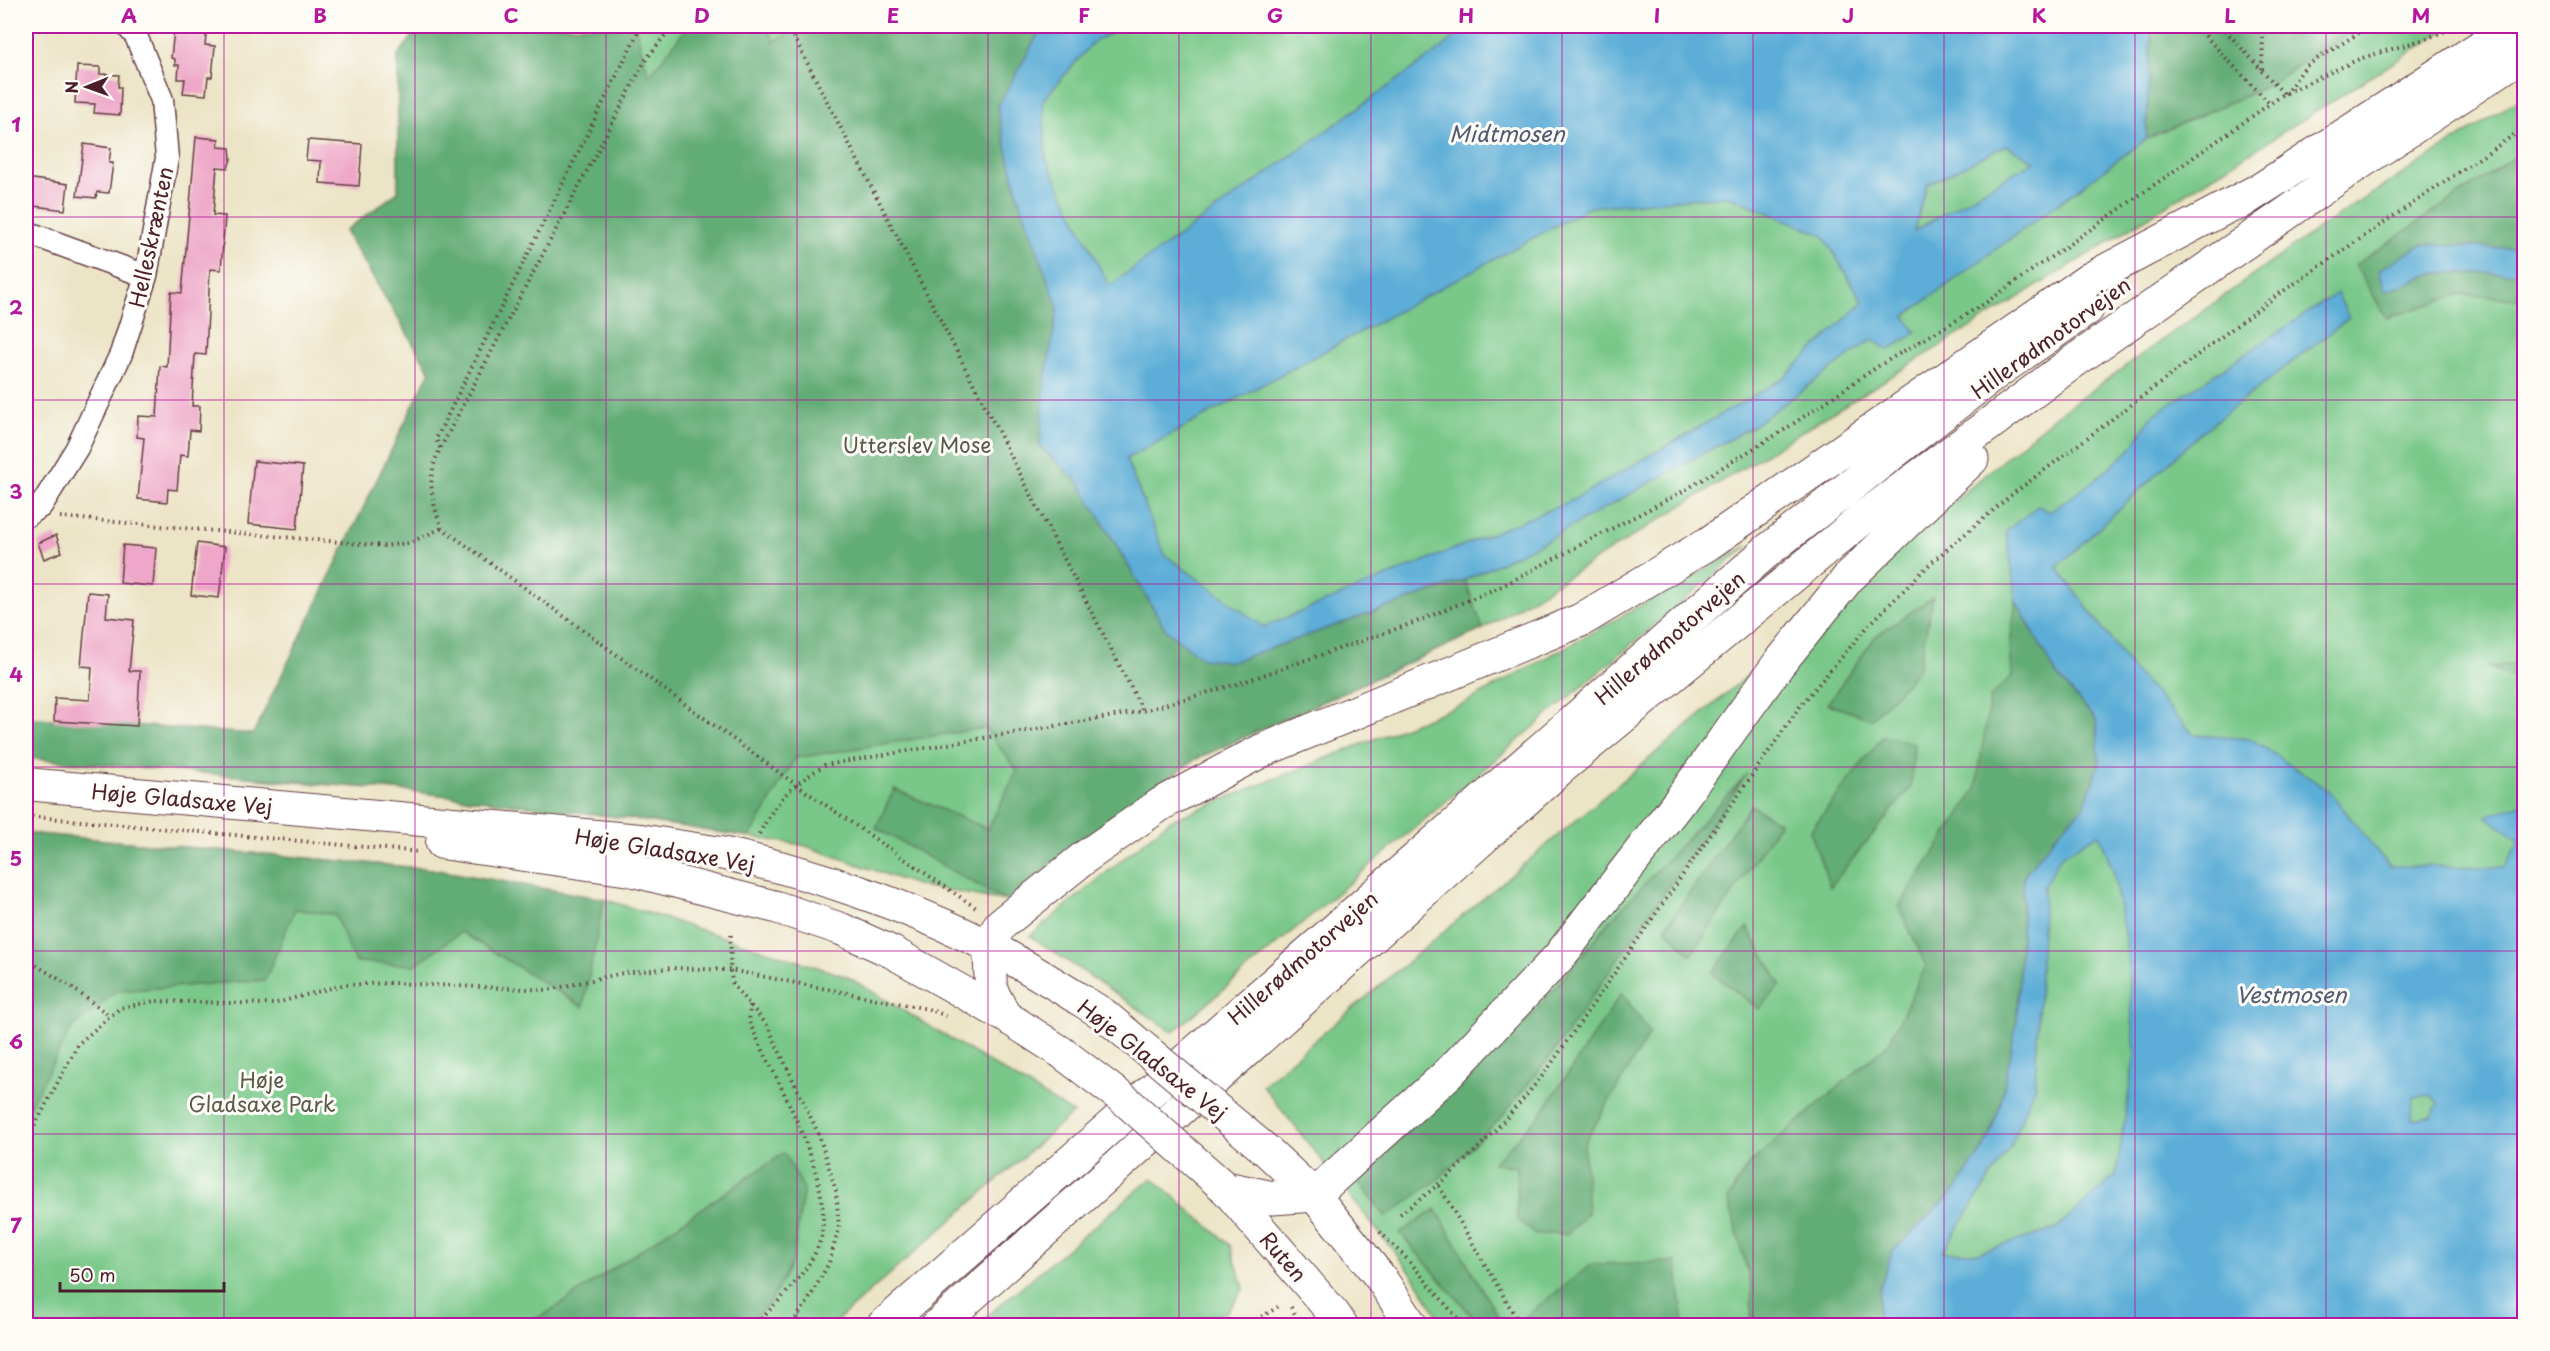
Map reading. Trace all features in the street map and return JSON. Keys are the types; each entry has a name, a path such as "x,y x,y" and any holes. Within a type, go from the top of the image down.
{"main road":[{"name":"Hillerødmotorvejen","path":"883,1326 1767,551 1998,371 2255,192 2513,26"},
{"name":"Hillerødmotorvejen","path":"937,1326 1562,767 1863,518 2073,362 2346,172 2524,54"},
{"path":"995,935 1085,857 1161,804 1251,756 1581,620 1709,543 2090,279 2255,192"},
{"path":"1225,1188 1273,1198 1314,1195 1449,1073 1559,957 1681,799 1778,665 1849,577 2073,362"}],"street":[{"name":"Helleskrænten","path":"33,511 77,448 121,354 146,276 167,158 162,100 136,36 128,26"},
{"path":"26,232 146,276"},
{"name":"Høje Gladsaxe Vej","path":"26,784 640,840 721,853 792,871 995,935 1045,977 1103,1014 1267,1151 1314,1195"},
{"name":"Høje Gladsaxe Vej","path":"26,804 390,836 521,853 630,870 776,907 841,928 892,952 1005,1016 1062,1052 1126,1101 1225,1188"},
{"path":"995,935 992,990 1005,1016"},
{"name":"Ruten","path":"1225,1188 1342,1326"},
{"path":"1314,1195 1380,1277 1412,1326"}],"path":[{"path":"440,449 436,439 641,26"},
{"path":"672,26 645,62 440,449 430,481 432,503 442,528 795,784 995,935"},
{"path":"788,26 1143,711"},
{"path":"2198,26 2271,105"},
{"path":"2221,26 2284,94"},
{"path":"2262,70 2263,34 2266,26"},
{"path":"759,834 773,808 795,784 825,765 1143,711 1237,684 1416,622 1502,586 1680,493 1784,430 1880,365 1984,304 2271,105 2284,94 2306,66 2370,26"},
{"path":"2284,94 2359,58 2426,39 2458,26"},
{"path":"1400,1214 1439,1186 1504,1123 1547,1070 1802,705 1869,625 1932,562 2010,496 2273,298 2524,128"},
{"path":"2515,134 2524,132"},
{"path":"33,511 54,516 384,546 409,543 442,528"},
{"path":"731,934 730,970 733,985 767,1025 819,1134 836,1191 839,1228 829,1263 807,1303 790,1326"},
{"path":"26,959 70,986 110,1016"},
{"path":"26,1142 78,1044 120,1008 154,1001 273,1005 342,985 389,983 548,990 622,973 671,968 730,970 928,1009"},
{"path":"750,1005 749,1022 812,1156 824,1222 819,1245 791,1288 754,1326"},
{"path":"1439,1186 1521,1326"},
{"path":"1246,1326 1278,1307"}],"green space":[{"name":"Utterslev Mose","path":"421,26 2452,26 1483,629 1196,759 1115,814 1006,901 916,885 803,845 633,819 408,791 257,779 253,735 430,371 345,231 398,192 398,55"},
{"path":"421,26 635,26 649,76 688,26 767,26 774,42 801,26 1043,26 997,108 1018,196 1058,308 1045,380 1040,446 1079,482 1166,630 1231,662 1465,580 1483,629 1196,759 1115,814 1006,901 876,828 894,789 988,829 1017,770 985,728 795,758 750,837 633,819 408,791 26,758 26,717 253,734 430,371 345,231 398,192 398,55"},
{"path":"2148,26 2361,26 2265,87 2146,139 2151,33"},
{"path":"2524,96 2524,1325 1443,1325 1415,1278 1262,1085 2054,417 2325,224"},
{"path":"2524,151 2524,249 2479,248 2386,292 2433,273 2520,272 2524,273 2524,300 2461,294 2387,318 2355,265"},
{"path":"1748,546 1173,1032 1030,936 1169,821 1465,703"},
{"path":"1933,597 1918,671 1871,719 1827,704 1875,637"},
{"path":"2016,601 2057,675 2097,721 2099,765 2084,807 2064,826 2024,875 2017,1020 2001,1102 1987,1143 1956,1189 1892,1252 1880,1288 1877,1325 1751,1325 1752,1288 1728,1199 1748,1165 1888,1044 1926,966 1899,907 1976,789 1990,697 2012,676 2010,644"},
{"path":"2524,663 2524,682 2488,667"},
{"path":"1883,736 1914,743 1911,787 1830,887 1810,831"},
{"path":"1747,774 1552,1054 1500,1119 1436,1181 1386,1217 1357,1180 1532,1016 1609,922"},
{"path":"1751,805 1780,823 1691,955 1665,928"},
{"name":"Høje Gladsaxe Park","path":"26,833 431,869 604,899 848,977 1073,1113 832,1325 26,1325"},
{"path":"26,833 431,869 604,899 583,1007 461,932 415,965 355,962 335,915 295,909 265,980 116,991 71,1029 26,1113"},
{"path":"1747,927 1781,985 1759,1009 1712,973"},
{"path":"1622,993 1650,1033 1584,1143 1588,1213 1567,1234 1535,1234 1517,1219 1517,1167 1493,1163 1540,1115"},
{"path":"784,1153 804,1189 792,1262 770,1303 746,1325 523,1325 546,1314"},
{"path":"1152,1178 1230,1245 1244,1288 1227,1312 1180,1325 976,1325"},
{"path":"1436,1209 1503,1325 1480,1325 1400,1233"},
{"path":"1676,1262 1684,1325 1531,1325 1526,1316 1592,1264"}],"water":[{"name":"Midtmosen","path":"1043,26 1126,26 1094,41 1043,100 1046,159 1109,286 1442,48 1465,26 2148,26 2151,33 2146,139 1905,316 1916,333 1888,350 1873,339 1753,426 1547,540 1465,580 1231,662 1202,658 1166,630 1079,482 1040,446 1045,380 1058,308 1018,196 997,108","holes":["2006,145 2034,161 1914,231 1927,185","1728,196 1823,235 1863,302 1781,380 1573,500 1264,627 1165,555 1126,459 1590,207"]},
{"path":"2422,244 2524,249 2524,273 2433,273 2385,292 2379,270"},
{"name":"Vestmosen","path":"2337,293 2349,318 2204,430 2057,567 2135,672 2194,735 2251,739 2329,791 2389,866 2505,867 2519,840 2486,816 2524,803 2524,1325 1877,1325 1880,1288 1892,1252 1956,1189 1987,1143 2001,1102 2017,1020 2024,875 2064,826 2084,807 2099,765 2097,721 2057,675 2016,601 2006,531 2038,506 2050,512 2099,477 2131,449 2152,416","holes":["2099,834 2113,870 2126,944 2135,1053 2116,1175 2056,1229 1978,1253 1942,1252 2011,1146 2035,1084 2044,886 2061,856","2430,1095 2439,1103 2432,1116 2412,1120 2413,1097"]}],"building":[{"path":"186,26 207,26 205,45 215,46 212,77 208,77 206,95 183,93 185,79 178,79 179,65 175,65 175,59 171,58 174,30 185,31"},
{"path":"77,66 100,67 100,74 119,75 120,115 94,113 95,104 75,103"},
{"path":"196,137 219,139 218,147 230,148 231,159 228,168 217,167 213,215 225,216 221,270 210,269 206,355 195,354 192,406 200,406 199,431 190,430 188,456 180,455 177,490 168,489 167,502 138,499 144,438 137,437 138,416 157,417 160,366 167,367 171,292 182,293"},
{"path":"308,140 362,144 359,186 320,183 321,161 306,160"},
{"path":"84,144 111,148 109,163 113,163 109,193 97,192 96,198 77,196"},
{"path":"26,178 68,184 65,210 26,205"},
{"path":"254,461 303,466 297,529 248,524"},
{"path":"56,535 62,552 44,559 38,543"},
{"path":"197,543 225,547 219,598 191,595"},
{"path":"123,545 156,548 153,586 120,583"},
{"path":"88,592 108,594 106,617 134,620 129,671 140,671 137,726 54,721 55,698 90,700 92,667 81,666"}]}
